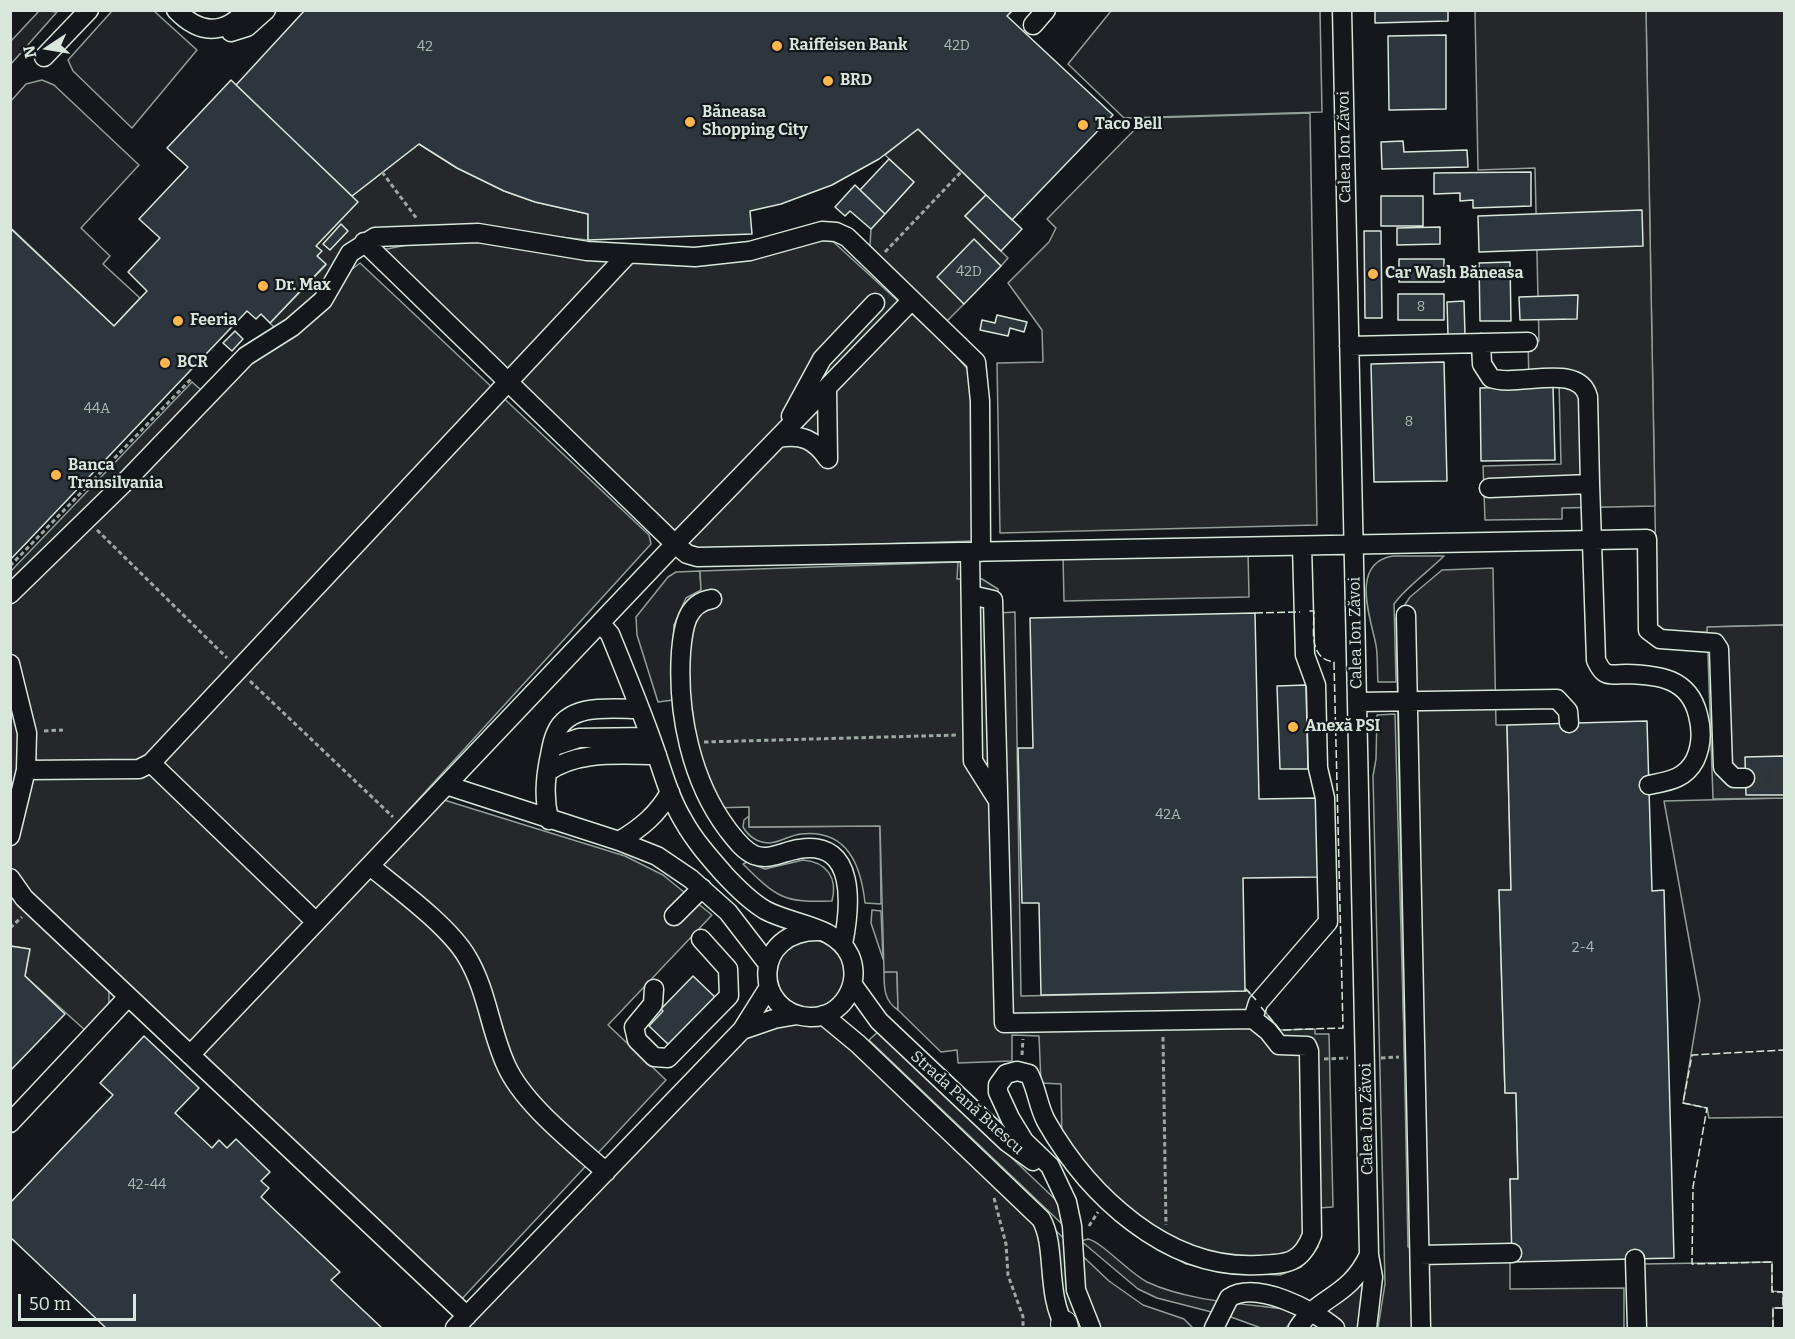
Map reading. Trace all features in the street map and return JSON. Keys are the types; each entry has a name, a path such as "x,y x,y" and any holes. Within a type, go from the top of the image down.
{"street":[{"path":"44,57 89,10"},
{"path":"176,10 196,27 223,33 247,27 266,10"},
{"path":"212,29 229,10"},
{"path":"212,29 230,24 247,10"},
{"path":"1033,25 1046,10"},
{"name":"Calea Ion Zăvoi","path":"1342,10 1372,1278 1367,1329"},
{"path":"10,594 86,520 246,356 292,327 323,300 350,253 375,237 477,233 587,251 627,255 722,255 750,251 822,231 836,232 847,237 970,355 978,369 976,552 970,595 973,761 998,801 1004,1023 1253,1019 1268,1031 1279,1045 1302,1045 1307,1046 1309,1051 1312,1235 1307,1249 1299,1258 1289,1262 1253,1265 1194,1256 1167,1242 1116,1209 1077,1166 1044,1117 1029,1074 1017,1071 1006,1074 998,1085 1002,1103 1024,1141 1050,1166 1071,1216 1076,1290 1091,1329"},
{"path":"364,242 675,543 687,554 697,557 1647,539 1648,630 1660,639 1715,643 1719,650 1723,767 1728,775 1734,778 1745,778"},
{"path":"26,770 139,769 151,763 627,255"},
{"path":"190,1055 675,543 912,300"},
{"path":"778,438 822,359 878,307 829,364 820,377 807,409"},
{"path":"1350,346 1528,342"},
{"path":"1482,343 1482,364 1491,378 1566,378 1583,387 1588,397 1595,652 1599,666 1604,672 1611,674 1652,675 1677,682 1687,691 1698,713 1701,739 1690,768 1676,779 1649,785"},
{"path":"778,438 804,437 818,445 828,459 827,388"},
{"path":"1489,488 1590,484"},
{"path":"1253,1019 1258,1003 1328,922 1324,798 1318,768 1316,685 1305,655 1302,546"},
{"path":"712,599 700,601 691,610 684,626 680,681 688,743 713,808 747,850 765,857 809,848 819,849 837,861 847,880 849,896 843,944 852,962 853,985 843,1003 823,1015 797,1015 774,1019 742,1030"},
{"path":"1406,615 1421,1329"},
{"path":"600,623 610,634 670,792 689,831 725,874 748,897 766,910 820,931 843,944"},
{"path":"10,664 27,733 26,770 10,836"},
{"path":"1358,702 1557,699 1568,711 1569,723"},
{"path":"549,819 544,802 547,772 552,747 560,727 574,715 591,710 640,709"},
{"path":"552,747 579,738 650,736"},
{"path":"547,772 565,761 581,757 657,755"},
{"path":"151,763 316,922"},
{"path":"446,785 619,841 657,856 702,888 742,929 768,964"},
{"path":"619,841 645,824 670,792"},
{"path":"370,866 460,946 473,969 505,1064 516,1083 606,1172"},
{"path":"10,878 24,898 377,1232 462,1324 742,1030 769,987"},
{"path":"674,916 702,888"},
{"path":"797,1015 776,999 769,987 768,964 777,945 786,938 805,930 820,931"},
{"path":"654,989 653,1004 634,1028 634,1035 654,1057 669,1059 729,996 728,969 701,939"},
{"name":"Strada Pană Buescu","path":"853,985 879,1021 1007,1142 1057,1179"},
{"path":"10,1123 128,997"},
{"name":"Strada Pană Buescu","path":"823,1015 858,1044 1041,1219 1046,1231 1052,1287 1065,1327"},
{"path":"1420,1255 1512,1253"},
{"path":"1298,1329 1311,1311 1327,1303 1351,1284 1370,1255"},
{"path":"1635,1259 1637,1329"},
{"path":"1214,1329 1229,1298 1236,1293 1246,1291 1311,1311 1335,1329"}],"path":[{"path":"885,252 962,171"},
{"path":"382,172 422,227"},
{"path":"10,566 192,378"},
{"path":"86,520 230,662"},
{"path":"248,679 398,822"},
{"path":"33,732 63,730"},
{"path":"688,743 962,735"},
{"path":"10,928 24,916"},
{"path":"1163,1026 1167,1242"},
{"path":"991,1188 1006,1244 1008,1275 1023,1317 1023,1329"},
{"path":"1089,1227 1101,1208"}],"shaded area":[{"path":"40,10 57,12 11,64 11,41"},
{"path":"112,11 154,11 197,50 132,128 73,71 68,60"},
{"path":"1111,11 1320,11 1322,112 1124,118 1068,64"},
{"path":"1475,11 1646,11 1655,506 1562,508 1562,519 1485,520 1483,466 1561,464 1559,382 1529,382 1528,342 1539,341 1535,168 1478,170"},
{"path":"1646,11 1784,11 1784,625 1708,627 1707,632 1665,633 1657,626"},
{"path":"42,80 54,85 139,165 81,228 110,256 103,264 140,298 114,326 11,228 11,101 26,84"},
{"path":"1310,113 1317,525 1000,533 997,363 1043,362 1042,330 1008,283 1049,242 1056,228 1047,219 1146,118"},
{"path":"918,129 986,195 965,216 1008,258 1001,266 974,240 938,277 964,304 947,321 870,246 871,229 914,182 885,155"},
{"path":"419,144 457,168 504,191 535,202 588,214 588,240 550,236 369,235 330,286 360,263 649,535 651,544 202,1037 190,1055 11,878 11,836 20,756 11,813 11,571 192,382 201,390 276,329 270,323 326,265 317,256 321,251 316,246 352,196"},
{"path":"827,236 946,345 973,375 975,541 695,550 382,250 417,243 463,240 641,259"},
{"path":"1248,552 1249,597 1064,601 1063,556"},
{"path":"1393,556 1444,556 1394,604 1396,682 1378,682 1376,645 1367,606 1367,580 1371,569 1380,561"},
{"path":"958,562 957,579 982,579 998,589 999,613 1015,612 1021,996 1248,991 1280,1030 1315,1029 1315,1034 1329,1034 1333,1207 1318,1208 1318,1247 1301,1267 1280,1275 1246,1273 1186,1264 1133,1234 1091,1190 1062,1143 1061,1084 1041,1083 1039,1036 1012,1035 1012,1061 958,1063 957,1050 941,1052 898,1010 897,972 884,972 880,826 749,827 749,807 713,808 671,676 674,625 686,598 701,590 700,571"},
{"path":"1493,568 1496,725 1507,725 1511,890 1499,890 1505,1093 1516,1093 1518,1179 1510,1179 1512,1244 1408,1247 1396,618 1410,597 1442,570"},
{"path":"700,571 701,590 674,625 673,700 658,702 637,635 636,617 668,577 676,572"},
{"path":"1784,625 1784,798 1713,799 1707,627"},
{"path":"1395,714 1412,1328 1378,1328 1385,1284 1373,776 1376,759 1377,715"},
{"path":"1784,798 1784,1117 1709,1118 1707,1108 1683,1103 1700,1000 1664,801"},
{"path":"444,800 625,856 663,875 712,915 608,1025 666,1080 459,1302 202,1054"},
{"path":"749,816 749,827 880,826 881,904 865,903 860,876 849,853 841,844 830,837 817,834 801,834 770,843 758,841 743,827 744,820"},
{"path":"803,860 818,864 829,873 833,885 832,901 803,901 782,896 764,884 743,864 747,862 765,869"},
{"path":"10,889 109,989 109,1005 86,1031 25,976 29,949 11,946"},
{"path":"872,910 881,911 883,959 871,923"},
{"path":"818,940 830,946 839,955 845,967 843,987 835,998 818,1008 804,1008 787,998 779,987 777,967 787,950 798,942"},
{"path":"897,971 898,1010 887,998 884,978 884,972"},
{"path":"812,1017 858,1044 1109,1281 1143,1305 1184,1319 1193,1328 463,1328 742,1030"},
{"path":"879,1031 1080,1223 1062,1224 869,1040"},
{"path":"1088,1239 1094,1241 1147,1282 1163,1288 1196,1297 1283,1309 1296,1315 1286,1328 1261,1328 1231,1317 1157,1298 1138,1289 1081,1241"},
{"path":"1510,1259 1510,1289 1624,1288 1624,1328 1429,1328 1428,1260"},
{"path":"1772,1262 1772,1291 1783,1292 1783,1308 1773,1308 1773,1328 1643,1328 1641,1264"},
{"path":"1360,1283 1365,1284 1360,1328 1343,1328 1325,1314"}],"building":[{"name":"Băneasa Shopping City","path":"305,10 1013,10 1007,16 1113,115 1012,220 918,129 879,159 832,185 781,204 750,211 752,234 588,240 588,214 535,202 504,191 457,168 419,144 352,196 236,85"},
{"path":"1375,10 1448,10 1448,21 1375,23"},
{"path":"1446,35 1446,109 1389,110 1388,36"},
{"name":"Feeria","path":"231,80 358,202 316,246 322,251 317,256 326,264 270,323 261,314 256,319 247,311 10,560 10,228 114,326 147,291 128,272 160,238 139,219 188,167 167,148"},
{"path":"1403,141 1404,152 1467,150 1468,167 1382,169 1381,142"},
{"path":"889,159 914,182 885,214 860,190"},
{"path":"1531,172 1531,206 1473,208 1473,200 1460,201 1460,193 1434,194 1434,173"},
{"path":"855,185 885,214 871,229 850,211 845,216 835,207"},
{"path":"986,195 1022,229 1001,251 965,216"},
{"path":"1381,196 1423,196 1423,226 1381,226"},
{"path":"1642,210 1643,246 1479,252 1478,216"},
{"path":"341,224 348,231 330,250 323,244"},
{"path":"1440,227 1440,244 1397,245 1397,228"},
{"name":"Car Wash Băneasa","path":"1364,231 1381,231 1382,318 1365,318"},
{"path":"974,239 1001,266 964,304 937,277"},
{"path":"1399,259 1444,259 1444,282 1399,282"},
{"path":"1510,262 1511,321 1480,321 1479,263"},
{"path":"1398,294 1444,294 1444,320 1398,320"},
{"path":"1578,295 1577,319 1520,320 1519,297"},
{"path":"1464,301 1465,335 1448,335 1447,302"},
{"path":"997,315 1027,322 1024,332 1010,328 1008,336 980,330 982,320 995,323"},
{"path":"235,331 243,339 232,351 223,343"},
{"path":"1444,362 1447,481 1374,482 1371,364"},
{"path":"1553,386 1555,460 1481,461 1480,388"},
{"path":"1255,613 1259,799 1317,798 1319,877 1243,878 1245,991 1041,995 1039,903 1022,903 1018,748 1033,748 1030,618"},
{"name":"Anexă PSI","path":"1306,685 1308,769 1280,769 1277,686"},
{"path":"1647,721 1652,891 1664,890 1674,1258 1512,1262 1510,1179 1518,1179 1516,1093 1505,1093 1499,890 1511,890 1507,725"},
{"path":"1784,756 1784,795 1746,795 1745,757"},
{"path":"10,946 30,949 25,976 65,1014 10,1071"},
{"path":"693,976 716,998 670,1046 649,1026 663,1011 661,1009"},
{"path":"144,1036 199,1088 175,1113 212,1148 219,1140 227,1148 236,1139 270,1172 261,1181 269,1188 261,1197 340,1272 331,1280 382,1328 106,1328 10,1237 10,1203 113,1095 100,1083"}],"tunnel":[{"path":"1745,778 1784,778"}],"fence":[{"path":"1261,1007 1280,1030 1343,1028 1334,662 1320,655 1316,649 1313,635 1314,611 1309,611"},
{"path":"1255,613 1300,612"},
{"path":"1245,991 1246,989 1256,1000"},
{"path":"1773,1328 1773,1308 1783,1308 1783,1292 1772,1292 1772,1262 1692,1264 1693,1187 1707,1108 1683,1103 1692,1055 1784,1050"}],"place":[{"name":"Raiffeisen Bank","path":"777,46"},
{"name":"BRD","path":"828,81"},
{"name":"Băneasa Shopping City","path":"690,122"},
{"name":"Taco Bell","path":"1083,125"},
{"name":"Car Wash Băneasa","path":"1373,274"},
{"name":"Dr. Max","path":"263,286"},
{"name":"Feeria","path":"178,321"},
{"name":"BCR","path":"165,363"},
{"name":"Banca Transilvania","path":"56,475"},
{"name":"Anexă PSI","path":"1293,727"}]}
